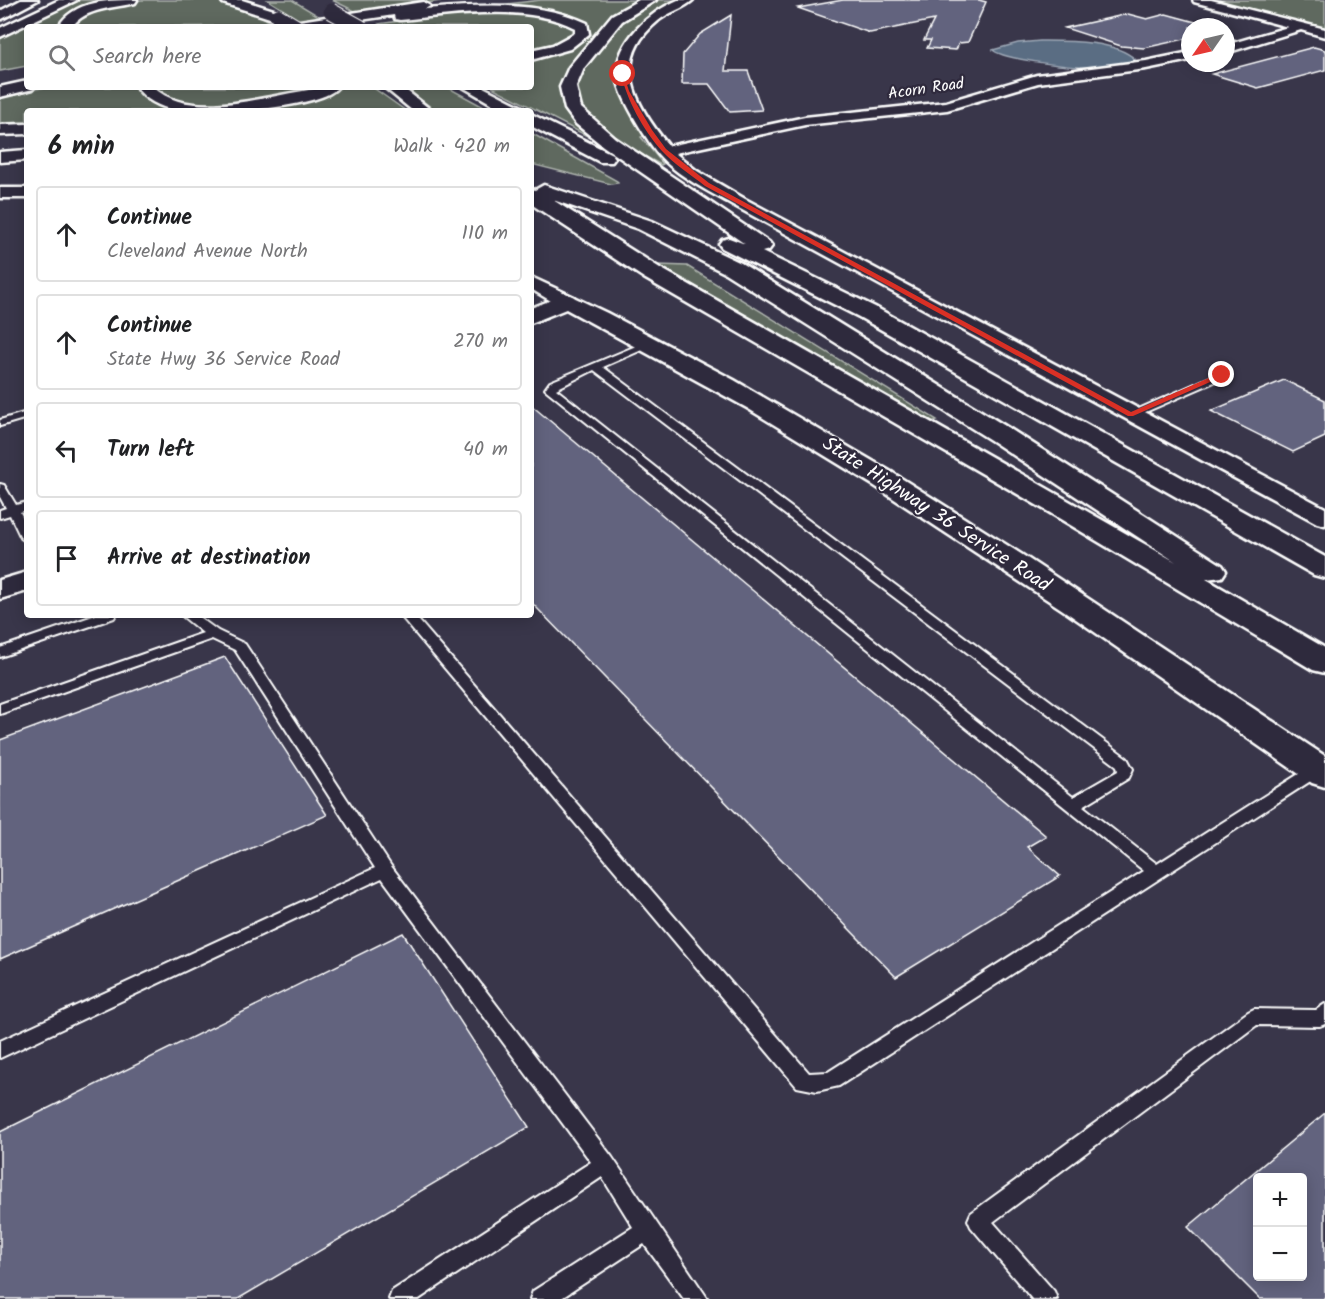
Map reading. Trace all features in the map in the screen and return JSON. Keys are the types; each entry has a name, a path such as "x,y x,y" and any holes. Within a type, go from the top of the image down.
{"main road":[{"path":"0,16 31,0"},
{"path":"0,33 70,0"},
{"path":"66,24 68,20 83,12 130,0"},
{"path":"228,0 283,21 469,0"},
{"path":"252,0 283,21"},
{"path":"351,24 514,0"},
{"path":"649,0 617,18 577,66 571,77 569,98 582,120 594,131 744,234 867,312"},
{"path":"326,8 355,24"},
{"path":"400,16 471,9 516,9 558,14 582,26 582,34 575,40 556,49 534,54"},
{"path":"0,92 24,87"},
{"path":"147,90 153,97 163,102 190,107 222,108 289,101 321,90"},
{"path":"396,90 420,108"},
{"path":"477,90 510,108"},
{"path":"534,121 744,234"},
{"path":"0,130 24,129"},
{"path":"0,157 24,155"},
{"path":"534,176 594,192 672,220 751,254 867,312 1325,568"},
{"path":"534,188 645,225 733,268 1011,441 1325,644"},
{"path":"534,197 652,273 1057,505 1325,662"},
{"path":"534,315 567,301"},
{"name":"State Highway 36 Service Road","path":"567,301 818,439 981,541 1322,772"},
{"path":"0,590 24,582"}],"street":[{"path":"688,0 648,22 636,38 623,74 627,91 664,151 707,184 1130,415 1319,508"},
{"path":"1198,0 1325,33"},
{"path":"1235,46 1302,27"},
{"name":"Acorn Road","path":"664,151 805,121 954,105 1037,79 1146,65 1181,58"},
{"path":"0,193 24,193"},
{"name":"State Highway 36 Service Road","path":"534,284 567,301"}],"lane":[{"path":"648,344 554,384 550,389 1156,872"},
{"path":"595,366 1122,762 1126,769 1124,774 1072,805"},
{"path":"1130,415 1222,375"},
{"path":"0,423 24,416"},
{"path":"0,487 24,532"},
{"path":"0,514 24,507"},
{"path":"0,653 100,618"},
{"path":"192,618 213,634 240,647 385,870 605,1164 647,1230 697,1299"},
{"path":"410,618 804,1081 817,1083 832,1080 1156,872 1322,772"},
{"path":"0,709 213,634"},
{"path":"0,1050 385,870"},
{"path":"1046,1299 978,1220 1254,1017 1323,1018"},
{"path":"400,1299 605,1164"},
{"path":"541,1299 647,1230"}],"green space":[{"path":"76,0 122,0 66,17 60,24 27,24"},
{"path":"141,0 215,0 251,10 274,24 73,24 82,15 113,5"},
{"path":"268,0 292,0 322,18 301,21"},
{"path":"332,0 447,0 359,13"},
{"path":"541,0 643,0 604,28 564,77 564,94 570,110 580,125 592,136 589,137 498,90 534,90 534,57 573,48 591,35 587,25 578,18 565,13 532,8 491,6"},
{"path":"657,0 679,0 659,9 638,25 621,50 616,61 615,73 622,96 644,136 641,137 663,164 661,165 607,132 584,109 578,95 578,81 581,72 605,41 631,15"},
{"path":"1213,0 1325,0 1325,29"},
{"path":"519,11 573,24 577,31 573,39 534,52 534,24 379,24 452,13"},
{"path":"24,25 24,67 0,71 0,37"},
{"path":"32,90 138,90 146,100 170,108 24,108 24,122 0,123 0,97"},
{"path":"155,90 315,90 269,101 225,106 185,104 163,96"},
{"path":"334,90 376,90 402,108 267,108"},
{"path":"409,90 452,90 486,108 432,108"},
{"path":"534,135 618,183 611,184 534,165"},
{"path":"658,265 687,266 937,420 931,422"}],"water":[{"path":"1040,41 1103,45 1115,48 1135,59 1110,66 1076,67 1022,59 993,50 1018,43"}],"building":[{"path":"843,0 979,0 986,2 968,42 959,43 956,50 927,48 931,40 924,40 934,20 870,33 798,8"},
{"path":"1128,14 1147,19 1166,14 1181,18 1181,40 1144,48 1121,46 1065,28"},
{"path":"731,15 725,71 748,71 762,110 730,112 709,84 682,84 683,54 700,34"},
{"path":"1314,47 1325,50 1325,70 1258,88 1212,74 1235,72 1235,68"},
{"path":"1284,380 1325,400 1325,437 1293,452 1211,411"},
{"path":"534,408 1046,836 1027,847 1060,876 896,977 534,605"},
{"path":"225,657 327,815 0,959 0,740"},
{"path":"403,933 529,1127 238,1299 0,1299 0,1132"},
{"path":"1325,1113 1325,1299 1260,1299 1188,1227"}],"route":[{"path":"623,74 627,91 664,151 679,165 707,184 1130,415 1222,375"}]}
